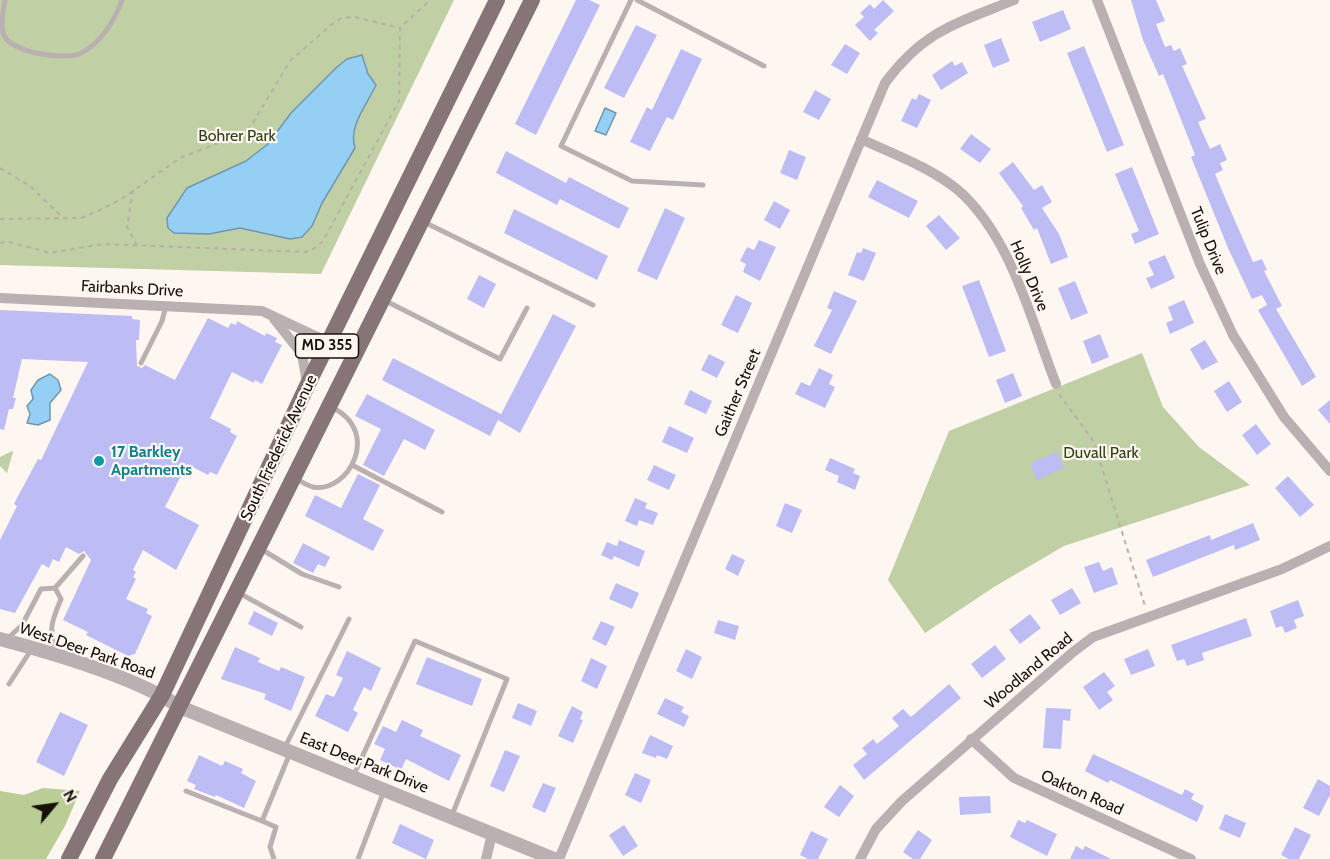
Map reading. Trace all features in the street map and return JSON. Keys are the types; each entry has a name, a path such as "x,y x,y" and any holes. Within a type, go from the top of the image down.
{"main road":[{"name":"South Frederick Avenue","path":"69,859 110,778 162,695 306,388 497,0"},
{"name":"South Frederick Avenue","path":"103,859 384,301 532,0"}],"street":[{"name":"Gaither Street","path":"556,859 885,83 920,43 941,30 1014,0"},
{"name":"Tulip Drive","path":"1097,0 1200,264 1233,335 1284,417 1330,471"},
{"name":"Holly Drive","path":"861,139 927,170 957,190 983,216 1004,250 1056,384"},
{"name":"Fairbanks Drive","path":"0,298 262,311 356,355"},
{"path":"262,311 274,319 298,347 305,363 306,388"},
{"name":"Woodland Road","path":"860,859 876,829 902,801 971,739 1093,637 1282,569 1330,546"},
{"name":"West Deer Park Road","path":"3,640 60,657 162,695"},
{"name":"East Deer Park Drive","path":"162,695 180,707 556,859"},
{"name":"Oakton Road","path":"971,739 1014,778 1191,859"},
{"path":"486,859 492,834"}],"lane":[{"path":"4,0 3,33 7,40 26,51 61,56 78,54 95,44 108,28 122,0"},
{"path":"631,0 561,146 632,182 703,185"},
{"path":"637,0 764,66"},
{"path":"423,222 593,305"},
{"path":"384,301 500,359 527,308"},
{"path":"141,363 162,321 166,306"},
{"path":"295,478 313,487 320,487 342,477 352,465 358,448 357,433 347,417 331,406"},
{"path":"352,465 442,512"},
{"path":"260,549 302,574 339,587"},
{"path":"3,640 22,625 41,589 55,588 83,556"},
{"path":"55,588 61,599 52,620 50,634 60,657"},
{"path":"238,592 301,627"},
{"path":"262,821 287,750 349,619"},
{"path":"353,777 415,641 507,680 451,817"},
{"path":"9,684 32,648"},
{"path":"358,859 385,790"},
{"path":"186,791 276,827 270,847 274,859"}],"path":[{"path":"0,243 10,242 50,253 64,253 82,246 306,252 315,248 322,241 399,101 400,28 430,0"},
{"path":"0,219 61,216 81,218 100,210 180,158 239,135 251,126 281,73 300,50 332,24 342,18 355,17 400,28"},
{"path":"0,168 30,186 61,216"},
{"path":"133,190 127,226 138,247"},
{"path":"1056,384 1062,401 1094,442 1149,617"}],"green space":[{"name":"Bohrer Park","path":"0,0 454,0 321,274 0,265"},
{"name":"Duvall Park","path":"1142,353 1163,407 1199,447 1250,485 1064,546 994,587 925,633 888,580 949,431"},
{"path":"12,451 7,473 0,466 0,457"},
{"path":"43,788 80,791 65,826 46,859 0,859 0,791 24,795"}],"water":[{"path":"362,55 368,74 376,85 356,124 355,148 322,203 312,226 302,237 290,239 240,228 209,234 174,233 168,228 167,218 187,188 246,161 268,144 291,113 337,67 347,59"},
{"path":"605,108 616,113 606,135 595,131"},
{"path":"50,374 58,380 61,390 50,403 50,420 38,425 27,423 30,414 27,406 33,399 31,390 38,380"}],"building":[{"path":"576,0 589,0 600,5 536,135 515,124"},
{"path":"883,0 894,11 874,30 878,33 870,41 855,25 864,17 860,13 870,4 874,9"},
{"path":"1131,0 1156,0 1165,21 1156,24 1165,47 1171,45 1174,51 1180,48 1187,64 1182,66 1206,119 1198,122 1210,149 1220,144 1227,160 1220,163 1223,170 1215,174 1253,262 1262,259 1267,270 1264,271 1282,306 1276,309 1316,377 1302,386 1258,310 1267,305 1262,295 1252,299 1228,248 1191,157 1195,155 1163,74 1159,76 1143,40"},
{"path":"1063,10 1071,29 1040,42 1032,22"},
{"path":"636,25 657,35 624,98 604,88"},
{"path":"1001,38 1010,61 993,68 984,45"},
{"path":"845,44 860,53 847,74 831,65"},
{"path":"1084,46 1124,145 1107,152 1067,53"},
{"path":"681,49 702,59 673,120 667,117 650,151 630,142 647,107 652,110"},
{"path":"952,61 955,66 962,62 968,73 941,90 932,75"},
{"path":"815,90 831,99 819,120 803,112"},
{"path":"919,94 931,100 917,128 901,121 912,98 916,100"},
{"path":"971,134 991,149 980,163 960,149"},
{"path":"789,150 806,157 797,180 780,173"},
{"path":"506,151 566,183 569,177 629,208 619,229 560,199 557,205 496,173"},
{"path":"1013,162 1034,190 1042,185 1052,202 1042,208 1059,234 1068,257 1051,264 1037,228 1034,230 1021,208 1023,206 999,173"},
{"path":"1132,167 1159,234 1135,244 1131,234 1139,231 1115,174"},
{"path":"877,180 918,201 909,218 868,197"},
{"path":"774,201 790,210 780,229 764,220"},
{"path":"665,208 685,218 657,280 637,271"},
{"path":"514,209 608,256 597,280 504,233"},
{"path":"939,215 960,238 946,250 926,226"},
{"path":"759,240 776,247 760,281 743,272 746,264 740,261 747,247 754,250"},
{"path":"863,248 876,253 864,281 848,275 857,252 861,253"},
{"path":"1165,255 1175,278 1151,289 1146,278 1154,275 1148,262"},
{"path":"479,275 496,284 484,308 467,299"},
{"path":"979,280 1006,351 989,357 962,286"},
{"path":"1075,281 1088,313 1071,320 1058,288"},
{"path":"834,291 857,301 831,354 814,346 832,310 827,308"},
{"path":"736,295 752,303 738,333 721,325"},
{"path":"1184,300 1194,323 1170,334 1166,323 1173,320 1168,307"},
{"path":"0,310 132,316 132,319 140,320 139,340 136,340 137,366 142,368 145,365 175,380 208,318 228,328 231,323 236,325 237,321 265,336 266,333 277,338 275,342 282,345 262,384 255,380 254,383 232,372 210,418 231,429 230,432 237,436 217,475 210,472 208,475 187,464 165,507 199,525 176,570 143,550 133,570 136,572 133,577 136,579 126,599 148,609 146,613 152,616 135,654 128,656 86,635 88,632 63,620 91,560 84,551 79,554 66,547 59,562 53,559 49,568 42,564 15,613 0,609 0,540 17,506 14,504 38,459 41,460 88,362 22,359 13,398 16,398 13,409 9,409 4,430 0,429"},
{"path":"553,314 576,326 520,433 498,420"},
{"path":"1100,334 1109,357 1092,364 1083,341"},
{"path":"1205,340 1218,362 1202,370 1190,349"},
{"path":"709,354 725,362 717,378 701,370"},
{"path":"393,358 501,414 490,436 382,380"},
{"path":"819,368 833,375 829,384 835,387 825,408 795,394 801,382 810,386"},
{"path":"1013,373 1022,396 1005,403 996,380"},
{"path":"1229,381 1242,402 1227,412 1214,391"},
{"path":"690,390 712,401 706,414 684,404"},
{"path":"367,394 435,430 425,450 404,439 384,476 363,465 381,429 355,416"},
{"path":"1330,400 1330,424 1318,410"},
{"path":"1256,424 1271,444 1257,455 1242,435"},
{"path":"669,426 694,438 687,453 662,442"},
{"path":"1057,452 1064,468 1037,480 1030,463"},
{"path":"830,458 855,469 853,473 860,476 855,490 837,482 839,476 825,470"},
{"path":"654,465 676,475 669,490 647,480"},
{"path":"358,474 380,485 363,519 384,530 373,551 305,516 315,495 341,508"},
{"path":"1288,476 1314,505 1300,517 1275,488"},
{"path":"635,498 647,503 645,508 658,513 653,525 639,520 637,526 625,521"},
{"path":"785,503 802,510 792,533 776,526"},
{"path":"1253,523 1260,540 1235,550 1234,545 1153,577 1146,560 1210,535 1211,540"},
{"path":"619,540 645,551 639,567 614,556 612,560 601,555 607,542 617,546"},
{"path":"303,543 330,557 325,567 318,564 313,573 293,563"},
{"path":"732,554 745,560 738,576 725,569"},
{"path":"1099,562 1103,571 1112,567 1118,584 1094,593 1084,567"},
{"path":"616,583 639,593 632,609 609,599"},
{"path":"1072,588 1081,603 1060,615 1051,600"},
{"path":"1298,600 1304,616 1294,620 1297,628 1285,633 1282,626 1276,628 1270,611"},
{"path":"254,611 278,623 272,636 248,624"},
{"path":"1030,614 1041,628 1020,644 1009,630"},
{"path":"1246,618 1252,636 1202,653 1204,660 1187,666 1184,659 1177,661 1171,645"},
{"path":"718,620 739,626 735,640 714,633"},
{"path":"601,621 615,627 606,646 592,639"},
{"path":"995,645 1006,659 982,678 971,664"},
{"path":"235,647 260,658 258,662 279,671 281,667 305,677 291,711 264,699 266,694 221,679"},
{"path":"686,649 702,657 692,679 676,671"},
{"path":"1148,649 1155,666 1131,675 1124,659"},
{"path":"347,651 381,668 371,691 364,687 353,710 358,713 348,732 315,716 326,694 334,697 343,678 336,675"},
{"path":"427,657 482,679 472,706 416,684"},
{"path":"591,658 607,666 597,689 581,681"},
{"path":"1104,672 1115,686 1107,692 1113,700 1099,710 1083,687"},
{"path":"949,684 961,698 864,780 853,765 867,754 862,748 873,739 877,744 899,726 892,718 903,709 911,717"},
{"path":"665,698 684,707 681,712 689,716 684,727 657,714"},
{"path":"518,703 537,711 531,726 512,718"},
{"path":"572,706 583,712 580,719 583,720 573,743 558,736"},
{"path":"1046,708 1071,709 1070,721 1063,720 1061,749 1043,748"},
{"path":"60,712 88,725 64,776 36,762"},
{"path":"402,720 423,730 420,736 461,755 449,781 406,759 401,770 380,760 385,749 374,744 383,726 396,732"},
{"path":"650,735 673,746 667,759 642,753"},
{"path":"505,750 520,756 504,792 490,786"},
{"path":"1093,754 1182,795 1185,789 1194,794 1191,799 1204,806 1197,822 1110,780 1108,783 1085,771"},
{"path":"199,755 222,766 225,761 243,769 241,773 256,781 244,808 216,795 215,797 194,789 196,785 187,781"},
{"path":"635,773 651,780 641,803 625,795"},
{"path":"1318,779 1330,786 1330,795 1319,816 1303,808"},
{"path":"543,783 556,788 545,813 532,807"},
{"path":"840,785 854,796 839,817 824,807"},
{"path":"990,796 991,813 960,815 959,797"},
{"path":"1225,814 1246,823 1240,838 1219,829"},
{"path":"1018,820 1025,823 1027,820 1057,834 1047,856 1010,837"},
{"path":"400,824 434,840 426,859 392,843"},
{"path":"624,825 638,846 623,856 609,835"},
{"path":"1295,827 1311,835 1299,859 1289,859 1281,855"},
{"path":"918,830 932,840 920,859 913,859 903,852"},
{"path":"811,831 828,839 818,859 808,859 800,855"},
{"path":"1076,846 1083,850 1085,846 1111,859 1070,859"}],"place":[{"name":"17 Barkley Apartments","path":"99,461"}]}
